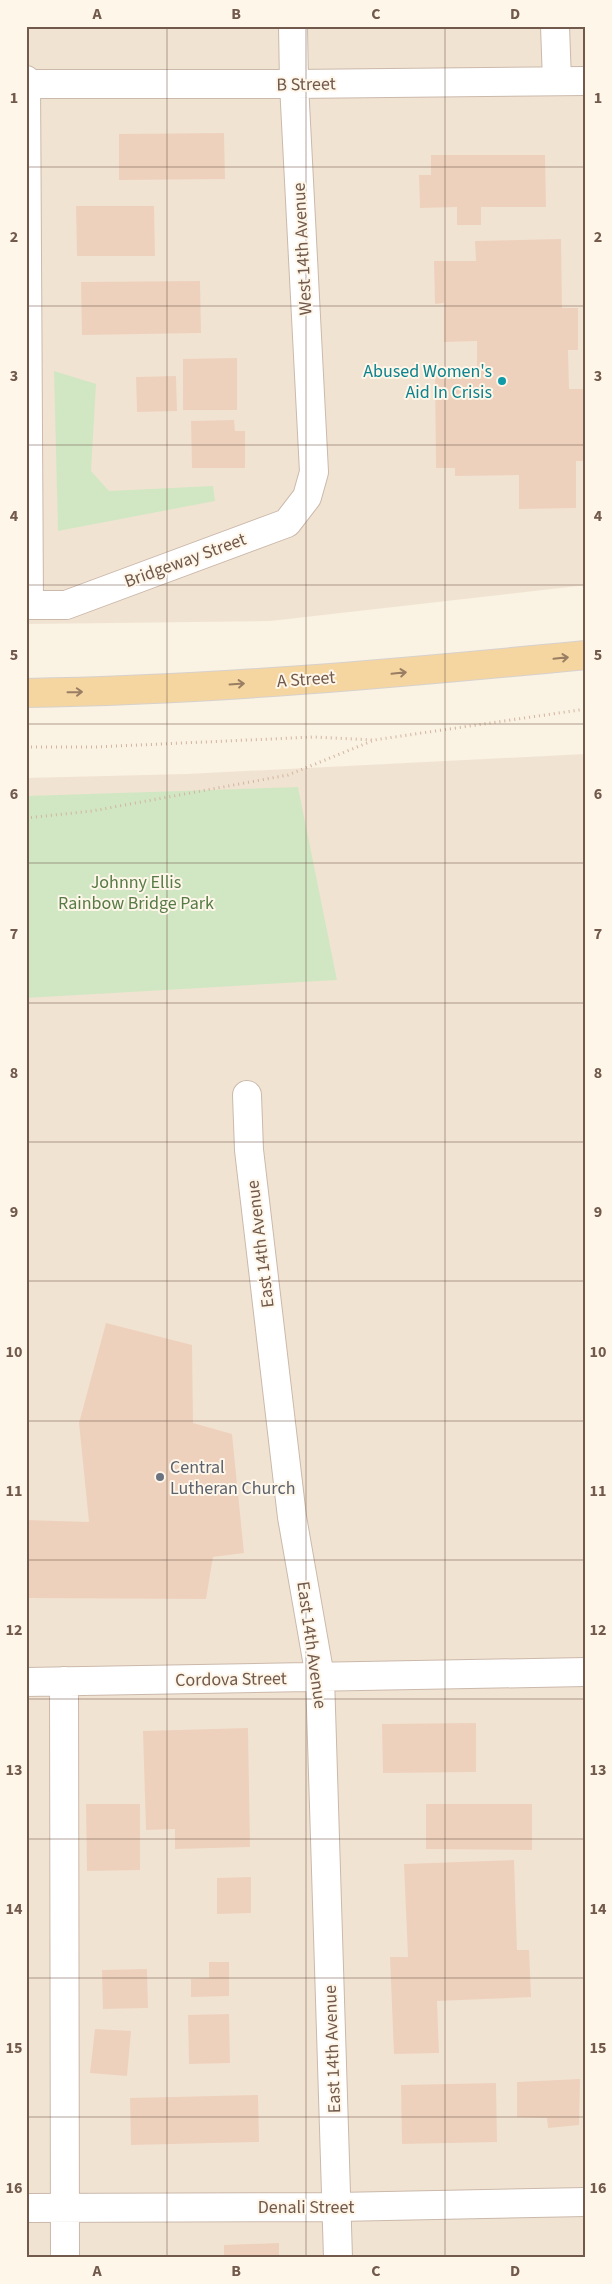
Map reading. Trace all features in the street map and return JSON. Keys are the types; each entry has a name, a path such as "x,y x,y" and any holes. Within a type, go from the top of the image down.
{"main road":[{"name":"A Street","path":"26,693 112,692 389,674 586,655"}],"street":[{"name":"West 14th Avenue","path":"293,26 294,84 314,472"},
{"path":"555,26 556,81"},
{"path":"26,80 28,605"},
{"name":"B Street","path":"26,84 294,84 586,80"},
{"name":"Bridgeway Street","path":"28,605 66,605 287,523 307,498 314,472"},
{"name":"East 14th Avenue","path":"247,1096 249,1150 292,1517 320,1677 338,2258"},
{"name":"Cordova Street","path":"26,1682 586,1672"},
{"path":"64,1681 64,2208 66,2258"},
{"name":"Denali Street","path":"26,2208 337,2207 586,2202"}],"path":[{"path":"26,747 95,747 314,737 374,740 586,708"},
{"path":"26,818 92,811 288,775 374,740"}],"shaded area":[{"path":"26,26 586,26 586,585 270,621 26,624"},
{"path":"586,754 586,2258 26,2258 26,778 187,774"}],"green space":[{"path":"54,371 96,384 91,471 109,491 213,486 215,501 58,531"},
{"name":"Johnny Ellis Rainbow Bridge Park","path":"298,787 337,980 26,998 26,796"}],"building":[{"path":"224,133 225,179 119,180 119,134"},
{"path":"431,155 545,155 546,207 481,207 481,225 457,225 457,207 420,208 419,175 431,175"},
{"path":"76,206 154,206 155,256 77,256"},
{"name":"Abused Women's Aid In Crisis","path":"561,239 562,308 578,308 578,350 568,350 569,389 586,389 586,461 576,461 576,508 519,509 519,475 455,476 455,468 436,468 435,374 477,373 477,341 444,342 444,303 435,304 434,261 476,261 475,241"},
{"path":"200,281 201,333 82,335 81,282"},
{"path":"237,358 237,410 183,410 183,359"},
{"path":"176,376 177,411 137,412 136,377"},
{"path":"234,420 235,431 245,431 245,468 192,468 191,421"},
{"name":"Central Lutheran Church","path":"106,1323 192,1345 193,1423 232,1434 244,1553 213,1557 206,1599 26,1598 26,1520 89,1522 79,1423"},
{"path":"476,1723 476,1772 383,1773 382,1724"},
{"path":"248,1728 250,1847 175,1849 175,1829 146,1830 143,1731"},
{"path":"86,1804 140,1804 140,1870 87,1871"},
{"path":"426,1804 532,1804 532,1850 426,1849"},
{"path":"514,1860 517,1950 529,1950 531,1997 437,2001 439,2053 394,2054 390,1957 408,1957 404,1864"},
{"path":"251,1877 251,1913 217,1914 217,1878"},
{"path":"209,1962 229,1962 229,1996 191,1997 191,1979 209,1978"},
{"path":"147,1969 148,2008 103,2009 102,1970"},
{"path":"229,2014 230,2063 189,2064 188,2015"},
{"path":"95,2029 131,2031 127,2076 90,2073"},
{"path":"580,2079 579,2125 548,2128 547,2118 517,2117 517,2082"},
{"path":"496,2083 497,2142 402,2144 401,2085"},
{"path":"258,2095 259,2142 131,2145 130,2098"},
{"path":"279,2243 279,2258 224,2258 224,2245"},
{"path":"26,2256 45,2256 45,2258 26,2258"}],"place":[{"name":"Abused Women's Aid In Crisis","path":"502,381"},
{"name":"Central Lutheran Church","path":"160,1477"}]}
